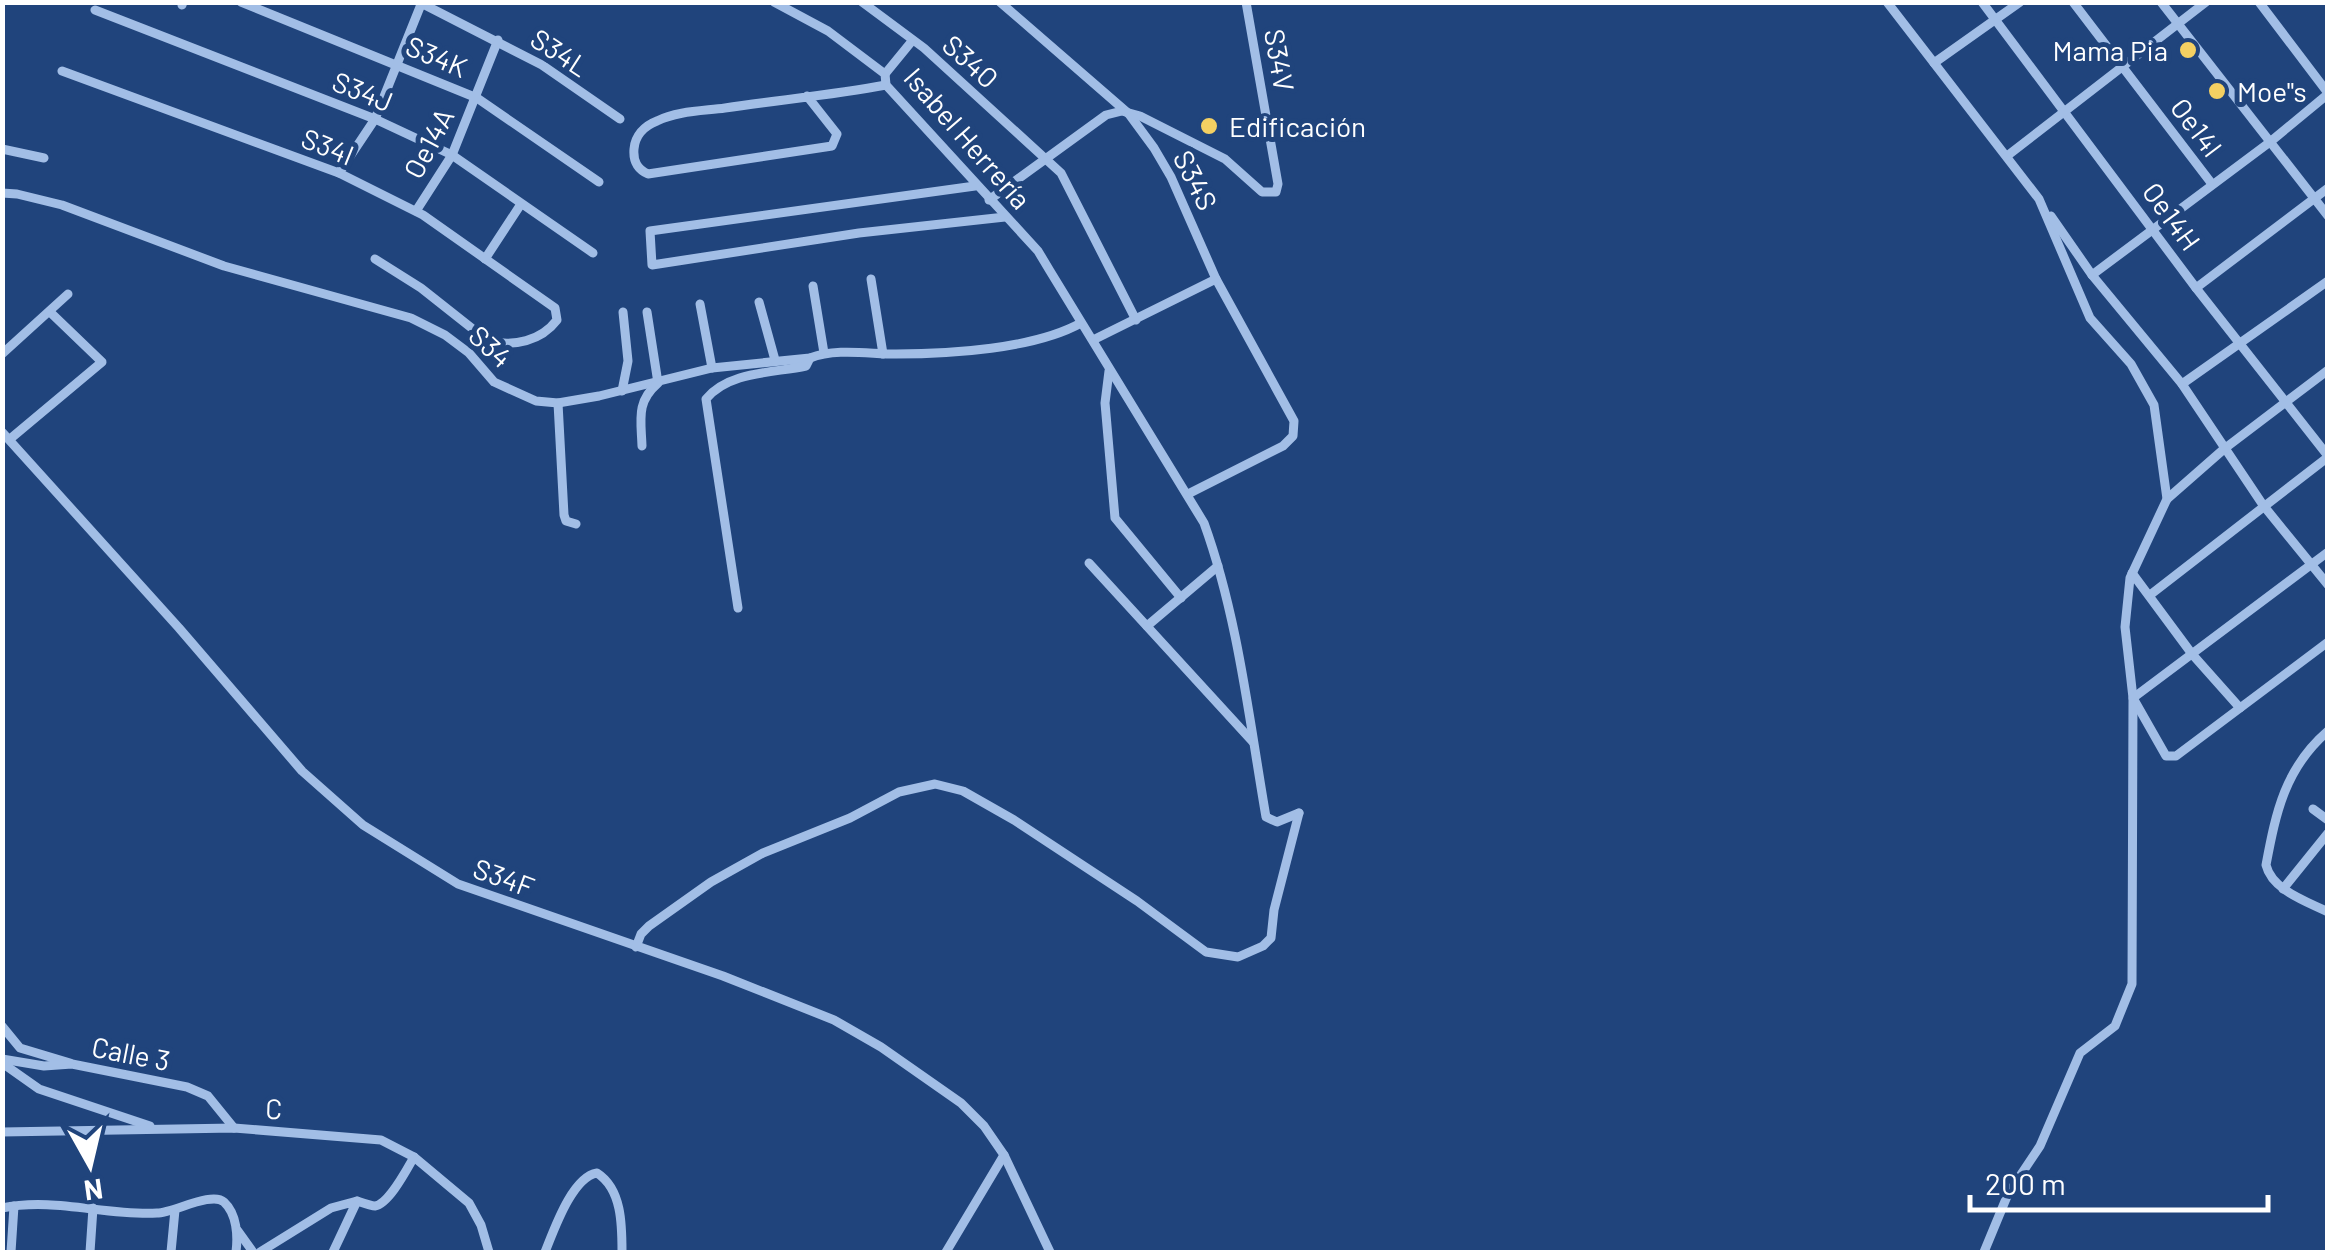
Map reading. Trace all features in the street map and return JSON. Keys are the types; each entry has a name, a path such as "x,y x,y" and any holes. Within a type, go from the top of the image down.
{"street":[{"name":"S34K","path":"241,2 477,98 600,182"},
{"name":"S34O","path":"862,2 912,41 1061,173 1136,320"},
{"name":"S34S","path":"1000,2 1129,114 1171,177 1216,279 1294,421 1293,436 1283,446 1188,494"},
{"name":"S34V","path":"1129,114 1226,158 1262,192 1273,194 1278,184 1246,2"},
{"path":"1887,2 2007,156 2092,275 2182,384 2263,504 2328,585"},
{"name":"Oe14H","path":"1982,2 2196,288 2328,456"},
{"path":"1934,63 2020,2"},
{"name":"Oe14I","path":"2073,2 2212,184"},
{"path":"2161,2 2328,216"},
{"path":"2007,156 2206,2"},
{"path":"2092,275 2270,142 2328,93 2259,2"},
{"path":"340,173 375,120 421,3"},
{"name":"S34L","path":"421,3 542,65 620,118"},
{"name":"Isabel Herrería","path":"636,946 640,934 649,926 742,864 850,818 899,792 935,784 963,791 1014,820 1206,952 1229,958 1249,954 1271,938 1274,910 1299,813 1277,822 1266,817 1218,566 1204,523 1038,251 850,45 775,3"},
{"name":"S34J","path":"95,10 375,120 452,155 593,253"},
{"name":"Oe14A","path":"416,211 452,155 498,40"},
{"path":"808,96 837,134 832,146 648,174 635,161 634,146 640,132 659,120 885,80 912,41"},
{"name":"S34I","path":"62,71 340,173 416,211 555,308 555,324 534,338 501,344 488,341 416,283 375,258"},
{"path":"989,200 1106,115 1129,114"},
{"path":"2,148 44,158"},
{"path":"976,186 650,231 652,264 859,233 1005,217"},
{"path":"2196,288 2328,188"},
{"name":"S34","path":"2,194 62,206 224,266 410,318 445,335 506,390 536,401 558,403 712,368 810,358 824,353 980,349 1060,335 1082,324"},
{"path":"2039,200 2090,318 2131,364 2154,405 2167,499"},
{"path":"485,259 521,204"},
{"path":"871,279 882,354"},
{"path":"1093,340 1216,279"},
{"path":"2182,384 2328,281"},
{"path":"814,286 824,353"},
{"path":"2,354 68,294"},
{"path":"759,302 774,360"},
{"path":"700,304 712,368"},
{"path":"6,436 102,362 50,312"},
{"path":"622,391 628,362 623,312"},
{"path":"642,446 641,411 645,395 658,383 647,312"},
{"path":"738,608 706,399 714,390 733,382 769,371 806,366 810,358"},
{"path":"1110,370 1104,403 1115,518 1181,598"},
{"path":"1984,1252 2008,1194 2040,1146 2080,1053 2115,1026 2132,984 2133,698 2125,627 2132,573 2167,499 2224,449 2328,370"},
{"path":"558,403 565,518 576,524"},
{"name":"S34F","path":"6,436 180,628 302,771 363,825 458,884 834,1020 881,1048 961,1103 984,1126 1004,1154 1050,1252"},
{"path":"2150,595 2328,456"},
{"path":"2133,698 2328,552"},
{"path":"1089,563 1255,745"},
{"path":"1147,626 1218,566"},
{"path":"2132,573 2192,654 2240,708"},
{"path":"2133,698 2166,756 2171,758 2328,642"},
{"path":"2327,732 2303,754 2278,808 2266,865 2268,874 2284,889 2328,912"},
{"path":"2312,809 2328,820"},
{"path":"2284,889 2328,833"},
{"path":"2,1026 20,1048 72,1064"},
{"path":"2,1061 39,1088 157,1128"},
{"name":"Calle 3","path":"2,1061 44,1066 72,1064 187,1087 208,1096 234,1128"},
{"name":"C","path":"2,1132 234,1128 367,1137 392,1144 414,1157 475,1211 489,1252"},
{"path":"946,1252 1004,1154"},
{"path":"11,1252 8,1207 93,1208 152,1214 219,1199 225,1203 238,1231 257,1252 330,1208 357,1201 372,1206 382,1203 414,1157"},
{"path":"544,1252 582,1180 597,1173 607,1180 618,1203 622,1252"},
{"path":"333,1252 357,1201"},
{"path":"90,1252 93,1208"},
{"path":"172,1252 175,1210"},
{"path":"236,1252 238,1231"}],"place":[{"name":"Mama Pia","path":"2188,50"},
{"name":"Moe\"s","path":"2217,91"},
{"name":"Edificación","path":"1209,126"}]}
